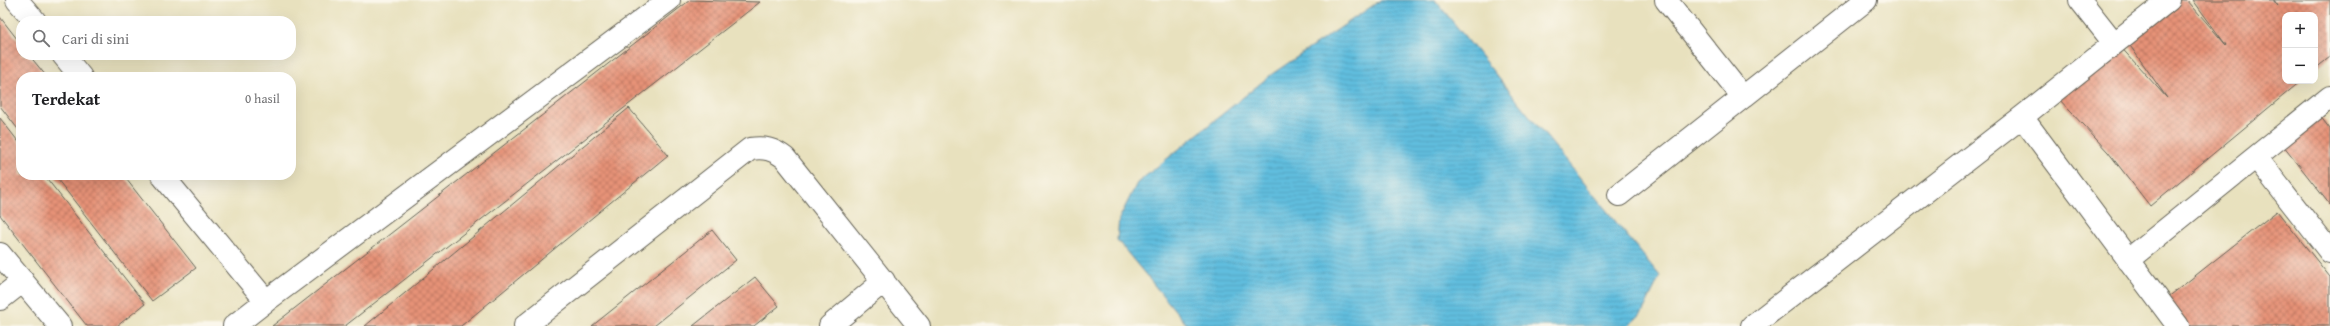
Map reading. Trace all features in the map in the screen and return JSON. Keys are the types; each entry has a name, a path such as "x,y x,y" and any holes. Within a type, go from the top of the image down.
{"street":[{"path":"18,0 31,16"},
{"path":"234,326 669,0"},
{"path":"1666,0 1743,97"},
{"path":"1619,195 1866,0"},
{"path":"2080,0 2114,44"},
{"path":"1752,326 2022,117 2168,0"},
{"path":"67,60 77,72"},
{"path":"2128,260 2330,97"},
{"path":"2022,117 2178,326"},
{"path":"525,326 750,149 764,147 775,151 785,158 919,326"},
{"path":"2256,158 2330,252"},
{"path":"166,180 266,301"},
{"path":"0,254 60,326"},
{"path":"0,299 23,281"},
{"path":"830,326 884,281"}],"water":[{"path":"1381,0 1435,0 1660,276 1642,313 1628,326 1188,326 1117,240 1119,219 1137,183 1272,74"}],"building":[{"path":"690,0 760,2 345,326 272,326"},
{"path":"2174,0 2187,0 2226,45 2193,0 2273,0 2278,6 2274,0 2330,0 2330,57 2318,67 2318,12 2282,12 2282,84 2297,84 2150,206 2108,152 2058,98 2117,43 2167,98 2126,40"},
{"path":"0,17 16,38 16,60 33,60 43,72 16,72 16,127 0,106"},
{"path":"629,108 668,155 461,326 365,326"},
{"path":"2317,112 2330,129 2330,205 2280,141"},
{"path":"0,118 16,139 16,180 48,180 145,304 117,326 87,326 0,215"},
{"path":"58,180 127,180 196,268 152,301"},
{"path":"2277,211 2330,277 2330,326 2181,326 2162,302"},
{"path":"712,230 736,260 654,326 592,326"},
{"path":"755,277 779,306 754,326 693,326"}]}
